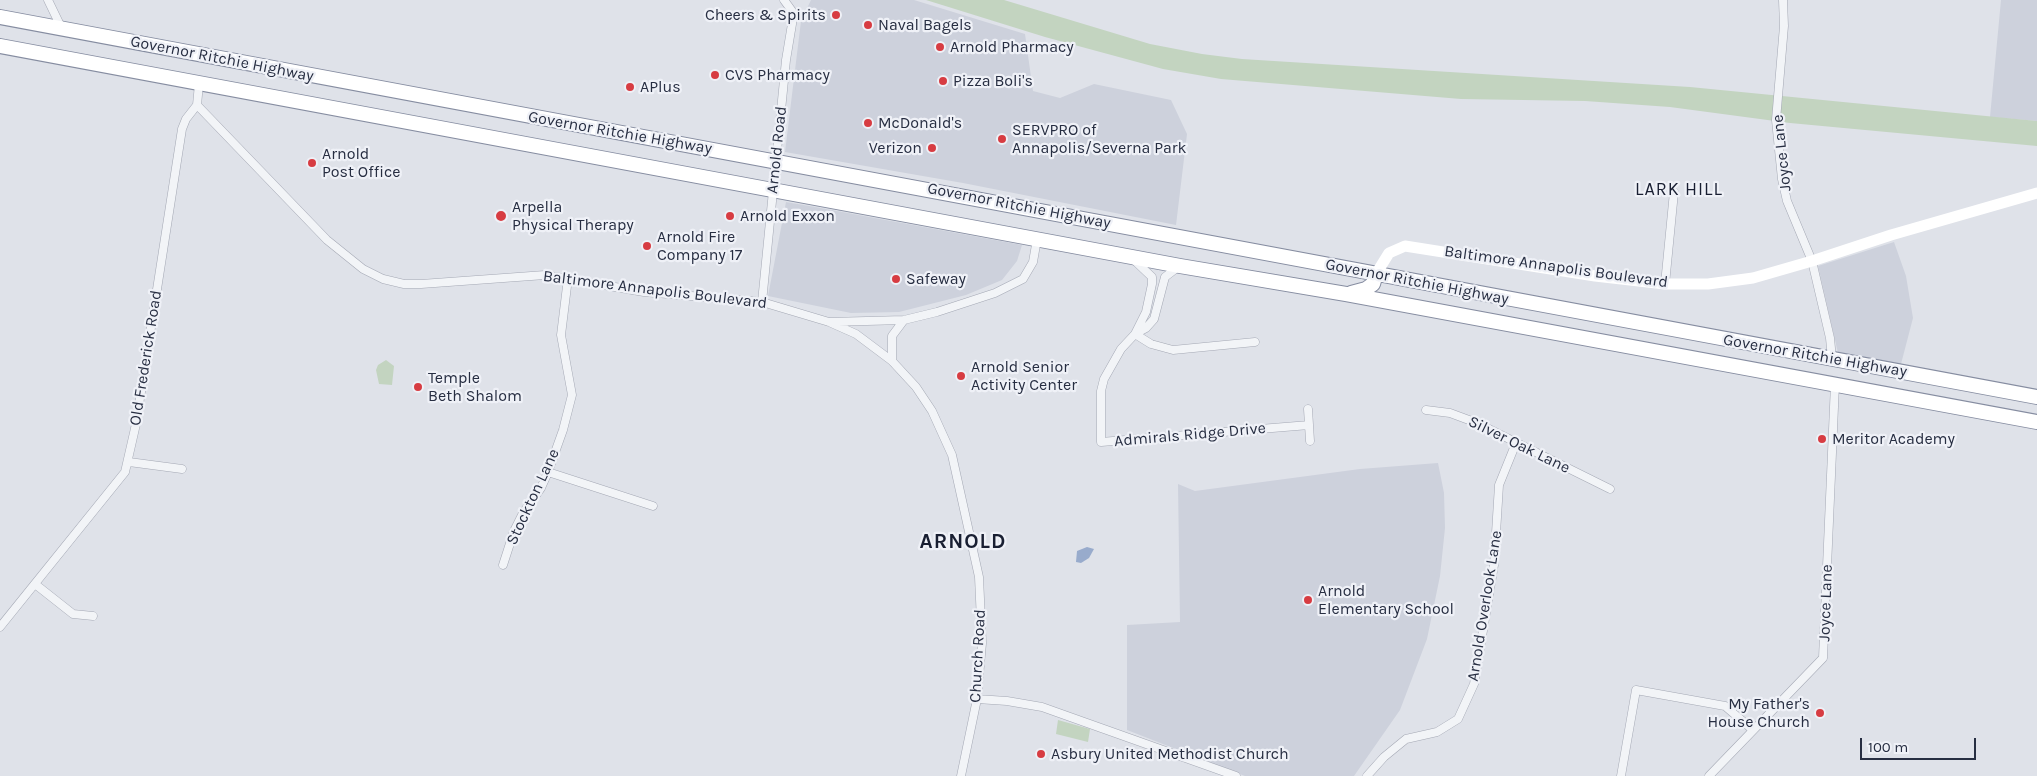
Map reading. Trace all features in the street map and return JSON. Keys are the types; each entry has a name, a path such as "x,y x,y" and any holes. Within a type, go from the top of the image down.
{"highway":[{"name":"Governor Ritchie Highway","path":"0,17 624,135 2037,397"},
{"name":"Governor Ritchie Highway","path":"0,46 1131,257 1346,294 2037,422"},
{"path":"1346,294 1366,289 1372,284 1376,274"},
{"path":"1784,375 1823,373 1828,369 1832,359"},
{"path":"1835,384 1834,376 1837,372 1844,369 1882,375 1906,373"}],"street":[{"path":"48,0 62,29"},
{"name":"Arnold Road","path":"762,302 792,16 792,11 784,0"},
{"name":"Joyce Lane","path":"1783,0 1784,26 1776,120 1782,180 1787,201 1812,261 1830,338 1832,359"},
{"path":"197,105 199,84"},
{"name":"Baltimore Annapolis Boulevard","path":"197,105 326,240 352,262 374,275 392,282 421,284 522,275 545,275 644,292 762,302 829,322 904,320 937,312 1015,285 1023,279 1032,262 1037,239"},
{"name":"Old Frederick Road","path":"0,627 120,481 129,462 182,129 186,119 197,105"},
{"path":"1665,284 1674,192"},
{"name":"Baltimore Annapolis Boulevard","path":"1376,274 1389,253 1405,246 1595,276 1665,284 1708,284 1753,278 1891,235 2037,193"},
{"name":"Admirals Ridge Drive","path":"1131,257 1152,277 1146,312 1135,334"},
{"name":"Admirals Ridge Drive","path":"1180,266 1165,276 1157,311 1152,323 1135,334 1121,349 1104,379 1101,391 1101,442 1309,425"},
{"name":"Stockton Lane","path":"503,565 514,531 523,513 541,488 548,472 563,430 572,395 561,335 568,278"},
{"path":"892,361 892,336 904,320"},
{"name":"Church Road","path":"829,322 856,334 892,361 916,387 932,411 952,455 979,577 982,643 977,699 961,776"},
{"path":"1135,334 1151,344 1173,350 1255,342"},
{"name":"Joyce Lane","path":"1709,776 1823,658 1835,384"},
{"path":"1308,409 1310,441"},
{"name":"Silver Oak Lane","path":"1426,410 1450,413 1477,423 1610,489"},
{"name":"Arnold Overlook Lane","path":"1367,776 1384,757 1406,739 1438,732 1458,719 1474,684 1494,565 1499,485 1516,442"},
{"path":"129,462 182,469"},
{"path":"548,472 653,506"},
{"path":"35,584 73,614 93,616"},
{"path":"1621,776 1636,690 1726,706 1753,730"},
{"path":"977,699 1007,701 1042,707 1236,776"}],"shaded area":[{"path":"811,0 914,0 1025,34 1033,91 1060,98 1094,84 1171,100 1187,134 1176,225 963,183 785,152 801,21"},
{"path":"2001,0 2037,0 2037,121 1990,117"},
{"path":"786,202 1022,245 1017,261 1002,280 966,295 899,312 851,313 768,296"},
{"path":"1894,242 1906,276 1913,318 1901,364 1838,353 1818,266"},
{"name":"Arnold Elementary School","path":"1438,463 1444,493 1445,528 1440,576 1427,639 1400,710 1354,776 1245,776 1127,730 1127,625 1180,622 1178,484 1195,491 1360,469"}],"green space":[{"path":"926,0 1004,0 1150,44 1202,54 1242,59 1690,87 2037,121 2037,146 1790,123 1670,107 1585,101 1461,99 1221,79 1163,69 1045,37"},
{"path":"386,360 394,366 392,385 379,384 376,370 378,365"},
{"path":"1058,720 1090,729 1088,742 1056,734"}],"water":[{"path":"1087,547 1094,549 1089,558 1081,563 1076,562 1077,551"}],"place":[{"name":"Cheers & Spirits","path":"836,15"},
{"name":"Naval Bagels","path":"868,25"},
{"name":"Arnold Pharmacy","path":"940,47"},
{"name":"CVS Pharmacy","path":"715,75"},
{"name":"Pizza Boli's","path":"943,81"},
{"name":"APlus","path":"630,87"},
{"name":"McDonald's","path":"868,123"},
{"name":"SERVPRO of Annapolis/Severna Park","path":"1002,139"},
{"name":"Verizon","path":"932,148"},
{"name":"Arnold Post Office","path":"312,163"},
{"name":"Arpella Physical Therapy","path":"501,216"},
{"name":"Arnold Exxon","path":"730,216"},
{"name":"Arnold Fire Company 17","path":"647,246"},
{"name":"Safeway","path":"896,279"},
{"name":"Arnold Senior Activity Center","path":"961,376"},
{"name":"Temple Beth Shalom","path":"418,387"},
{"name":"Meritor Academy","path":"1822,439"},
{"name":"Arnold Elementary School","path":"1308,600"},
{"name":"My Father's House Church","path":"1820,713"},
{"name":"Asbury United Methodist Church","path":"1041,754"}],"district":[{"name":"LARK HILL","path":"1679,190"},
{"name":"ARNOLD","path":"963,542"}]}
